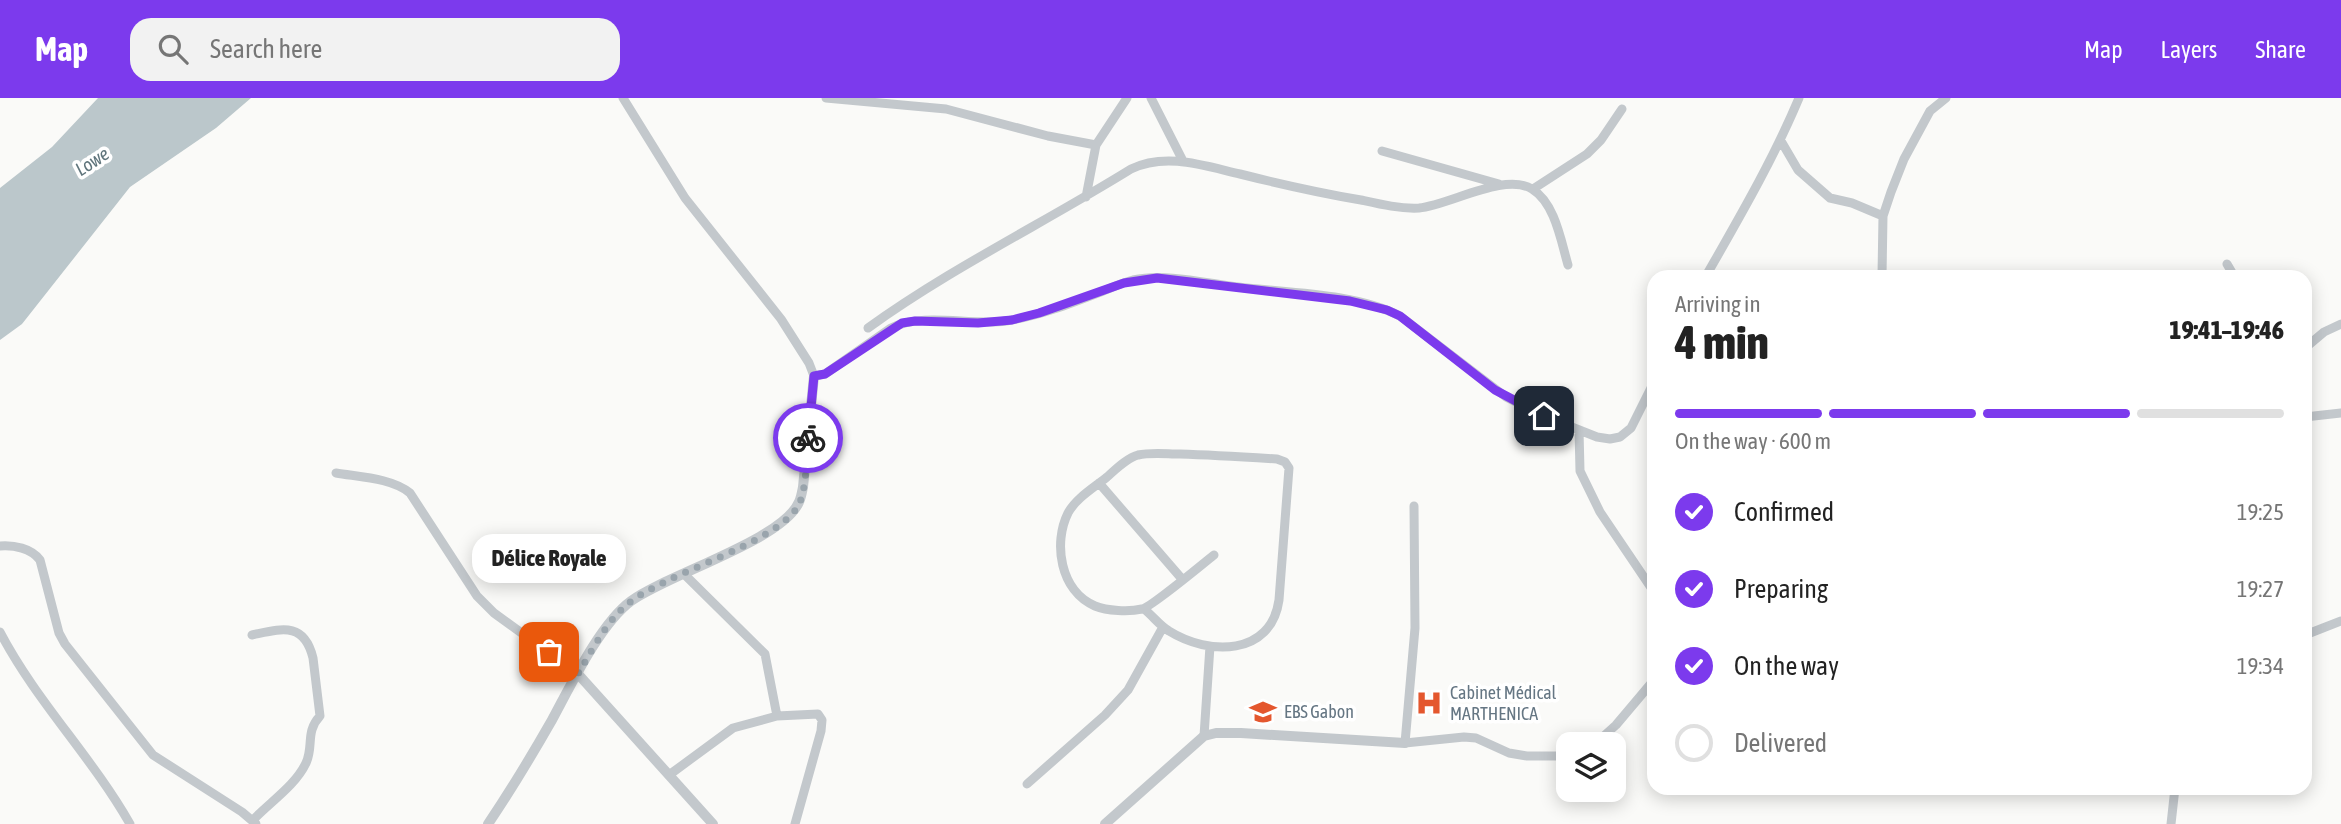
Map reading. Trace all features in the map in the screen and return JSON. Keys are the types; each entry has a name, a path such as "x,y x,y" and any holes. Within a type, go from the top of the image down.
{"street":[{"path":"488,824 523,771 578,674 622,608 644,593 762,535 794,510 800,502 803,487 814,376 809,363 781,320 685,198 622,98"},
{"path":"826,98 946,109 1048,136 1096,145"},
{"path":"1086,197 1096,145 1127,98"},
{"path":"1151,98 1183,161"},
{"path":"1710,270 1738,224 1781,141 1799,98"},
{"path":"1881,270 1883,216 1904,159 1930,111 1945,98"},
{"path":"1533,189 1587,154 1601,140 1622,108"},
{"path":"1781,141 1798,170 1830,198 1852,202 1883,216"},
{"path":"1382,152 1501,185 1533,189 1545,201 1556,225 1568,265"},
{"path":"869,328 963,266 1140,164 1183,161 1304,190 1413,208 1439,205 1501,185"},
{"path":"2227,264 2230,270"},
{"path":"814,376 825,374 902,323 1012,320 1134,280 1175,279 1350,301 1387,310 1400,316 1506,397 1597,438 1620,437 1636,422 1647,398"},
{"path":"2312,342 2324,332 2341,324"},
{"path":"2312,416 2341,413"},
{"path":"1579,430 1580,471 1600,512 1647,582"},
{"path":"1144,609 1163,627 1191,641 1210,646 1242,646 1260,635 1273,621 1279,600 1289,485 1288,465 1277,459 1149,453 1135,456 1099,483 1069,511 1060,554 1062,565 1074,588 1093,606 1107,610 1144,609 1214,555"},
{"path":"336,473 388,482 410,492 477,596 495,613 578,674 713,824"},
{"path":"1099,483 1182,579"},
{"path":"1405,743 1415,628 1414,506"},
{"path":"0,546 15,546 35,554 40,560 59,633 65,644 153,755 255,822 287,789 306,762 312,725 320,716 313,657 303,636 292,630 281,629 252,635"},
{"path":"684,574 765,654 777,716"},
{"path":"2312,632 2341,621"},
{"path":"1027,784 1105,715 1128,690 1163,627"},
{"path":"0,632 30,683 105,783 130,824"},
{"path":"1204,736 1210,646"},
{"path":"1608,732 1647,688"},
{"path":"669,775 733,728 777,716 818,715 822,720 815,755 795,824"},
{"path":"1105,824 1204,736 1216,733 1405,743 1464,737 1476,738 1509,753 1556,755"},
{"path":"2171,824 2174,795"}],"water":[{"name":"Lowe","path":"98,98 251,98 216,128 130,187 22,324 0,340 0,188 52,147"}],"way so far":[{"path":"549,652 578,674 622,608 665,582 750,542 786,518 800,502 808,438"}],"place":[{"name":"Délice Royale","path":"549,652"},
{"name":"Cabinet Médical MARTHENICA","path":"1429,703"},
{"name":"EBS Gabon","path":"1263,712"}],"route":[{"path":"808,438 814,376 825,374 891,328 915,321 978,323 1012,320 1134,280 1157,278 1325,297 1387,310 1400,316 1495,390 1544,416"}]}
